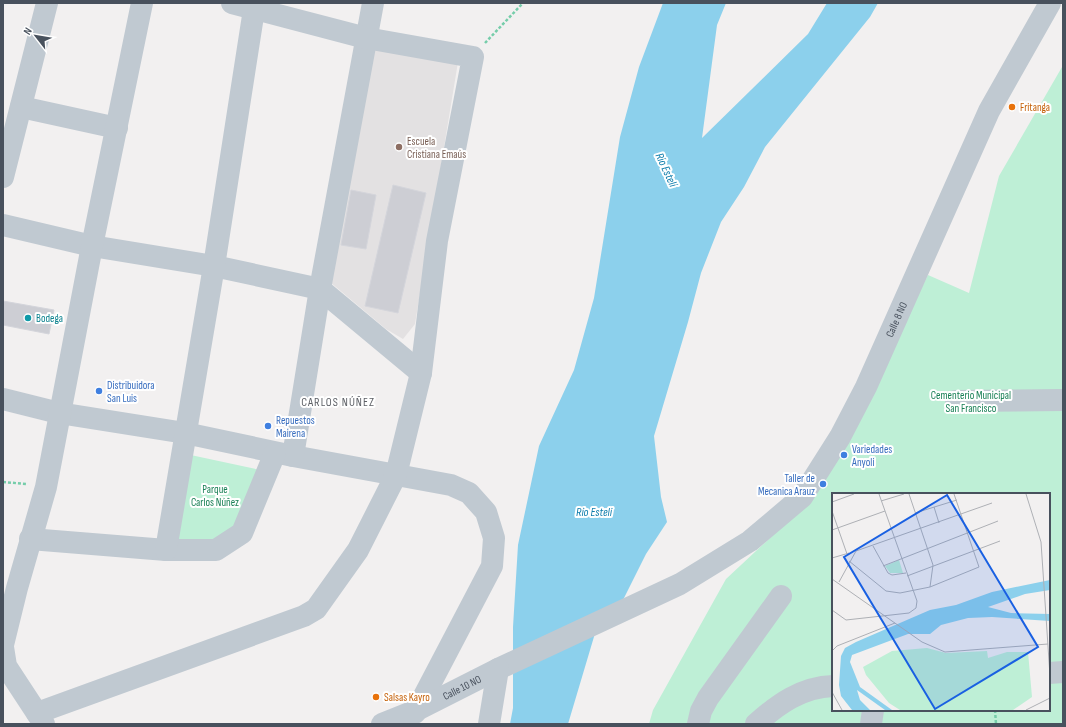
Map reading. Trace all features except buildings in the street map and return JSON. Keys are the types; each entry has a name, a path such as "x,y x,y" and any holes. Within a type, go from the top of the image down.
{"street":[{"path":"3,178 47,3"},
{"path":"142,3 118,128 92,246 46,487 30,538 4,658 41,719 304,616 316,609 358,550 396,475 421,373 436,240 473,57 366,38 255,6 232,3"},
{"path":"30,538 166,550 216,550 242,533 284,455 320,289 373,3"},
{"name":"Calle 8 NO","path":"498,669 680,584 750,541 802,497 840,436 866,387 990,111 1050,3"},
{"path":"166,550 214,266 255,6"},
{"path":"21,107 118,128"},
{"path":"3,225 92,246 214,266 320,289 421,373"},
{"path":"3,399 60,413 185,433 284,455 451,484 469,493 486,512 494,538 492,566 414,717"},
{"path":"956,401 1063,400"},
{"path":"698,724 701,711 708,698 781,596"},
{"path":"489,724 498,669"},
{"name":"Calle 10 NO","path":"382,724 414,717 498,669"},
{"path":"1050,673 1063,672"},
{"path":"756,724 772,709 810,688 832,686"},
{"path":"871,724 873,711"}],"path":[{"path":"473,57 523,3"},
{"path":"3,482 46,487"},
{"path":"995,711 996,724"}],"shaded area":[{"name":"Escuela Cristiana Emaús","path":"373,48 458,62 415,324 403,339 386,329 330,282"}],"green space":[{"name":"Cementerio Municipal San Francisco","path":"1062,67 1063,724 649,724 653,710 726,579 813,498 928,275 969,293 999,176"},
{"name":"Parque Carlos Núñez","path":"186,454 265,471 241,520 226,538 201,545 173,542"}],"water":[{"name":"Río Estelí","path":"663,3 726,3 717,25 702,138 808,34 827,3 878,3 870,17 765,147 744,187 721,222 701,273 654,436 661,497 667,522 646,554 618,610 596,630 568,724 510,724 513,708 513,627 518,545 539,446 574,370 594,298 620,137 639,67"}],"place":[{"name":"Fritanga","path":"1012,107"},
{"name":"Escuela Cristiana Emaús","path":"399,147"},
{"name":"Bodega","path":"28,318"},
{"name":"Distribuidora San Luis","path":"99,391"},
{"name":"Repuestos Mairena","path":"268,426"},
{"name":"Variedades Anyoli","path":"844,455"},
{"name":"Taller de Mecanica Arauz","path":"823,484"},
{"name":"Salsas Kayro","path":"376,697"}],"district":[{"name":"CARLOS NÚÑEZ","path":"338,402"}]}
